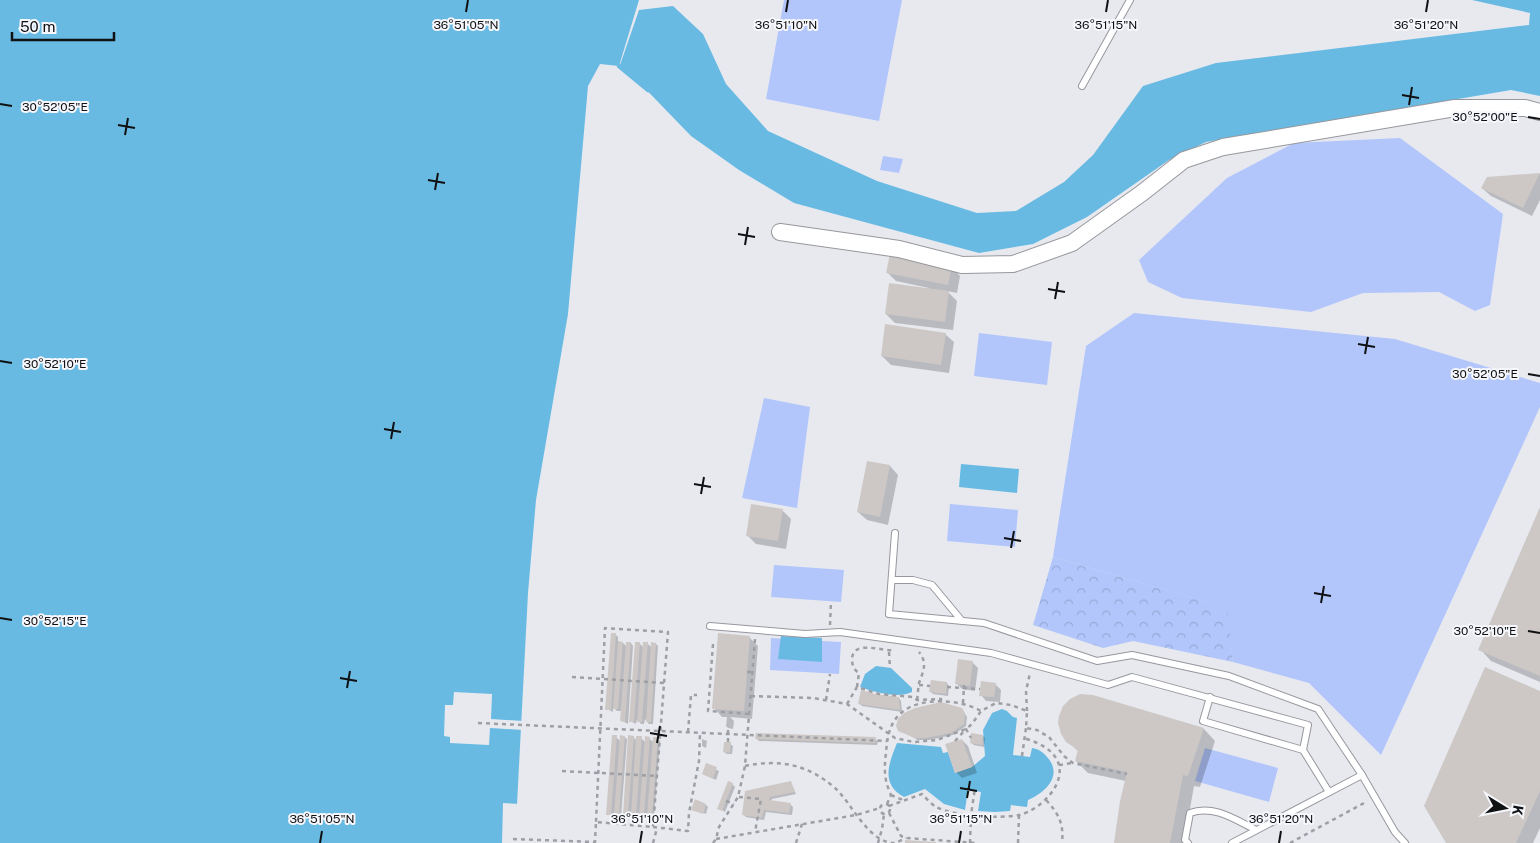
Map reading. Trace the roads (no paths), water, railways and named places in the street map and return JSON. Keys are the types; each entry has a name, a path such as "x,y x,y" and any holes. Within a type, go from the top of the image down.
{"street":[{"path":"780,232 900,249 962,265 1013,264 1072,243 1142,193 1184,160 1223,147 1455,108 1524,108 1540,112"}],"lane":[{"path":"1082,86 1130,0"},
{"path":"896,533 889,614 984,624 1097,661 1132,655 1229,676 1318,709 1362,775 1395,832 1405,843"},
{"path":"892,580 913,580 932,585 962,621"},
{"path":"710,626 805,634 840,632 991,653 1108,685 1132,677 1308,725 1302,750"},
{"path":"1210,697 1203,721 1302,750 1329,792"},
{"path":"1232,843 1362,775"},
{"path":"1188,843 1185,840 1190,813 1199,809 1211,810 1256,830"}],"waterway":[{"path":"619,66 648,90"}]}
